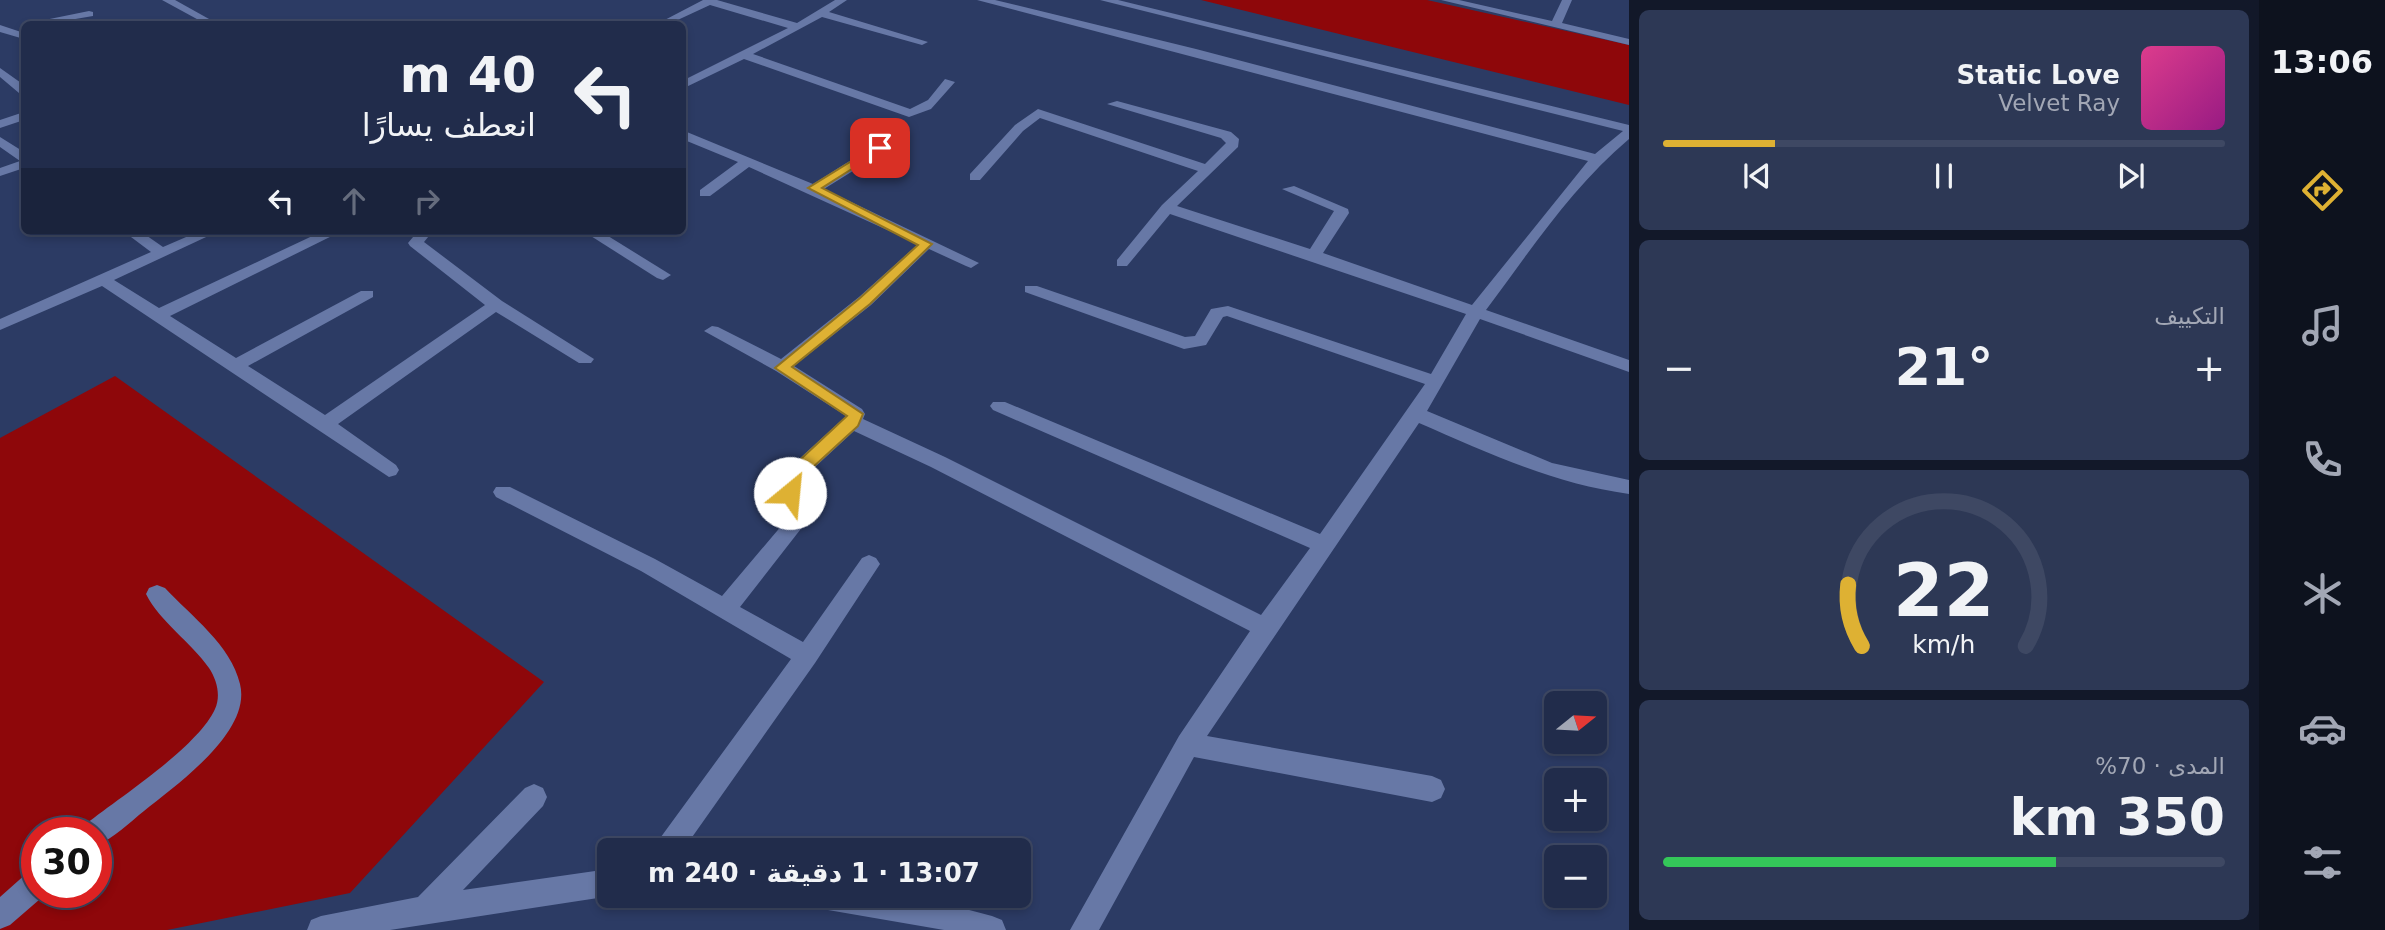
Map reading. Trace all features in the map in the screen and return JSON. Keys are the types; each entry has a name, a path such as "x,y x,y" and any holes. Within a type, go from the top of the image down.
{"street":[{"path":"167,0 207,21"},
{"path":"686,84 823,14 842,0"},
{"path":"982,0 1033,11 1597,159"},
{"path":"1033,11 1046,0"},
{"path":"1105,0 1629,131"},
{"path":"1446,0 1487,4 1556,25 1629,42"},
{"path":"1556,25 1567,0"},
{"path":"668,21 710,1 798,27"},
{"path":"48,21 89,14"},
{"path":"823,14 922,42"},
{"path":"1,29 21,32"},
{"path":"0,42 21,33"},
{"path":"744,55 909,113 917,113 941,95 949,82"},
{"path":"0,71 21,88"},
{"path":"686,71 700,77"},
{"path":"1113,104 1233,139 1233,144 1167,208 1122,263"},
{"path":"975,177 1018,128 1038,113 1206,169"},
{"path":"0,124 21,117"},
{"path":"1084,930 1188,744 1265,628 1416,414 1476,310 1597,159 1629,131"},
{"path":"686,136 746,163 814,188 926,244 971,263"},
{"path":"0,141 21,156"},
{"path":"814,188 880,148"},
{"path":"705,193 746,163"},
{"path":"0,172 21,164"},
{"path":"1289,189 1342,209 1314,255"},
{"path":"1167,208 1476,310 1629,366"},
{"path":"136,235 162,253"},
{"path":"4,318 203,235"},
{"path":"156,316 327,235"},
{"path":"421,235 415,243 496,304 585,359"},
{"path":"597,235 663,275"},
{"path":"782,368 865,301 926,244"},
{"path":"102,279 325,424 389,470"},
{"path":"1031,289 1184,343 1200,341 1217,313 1228,311 1434,381"},
{"path":"236,366 367,294"},
{"path":"325,424 496,304"},
{"path":"712,331 782,368 856,414 852,422 794,475 789,483 799,514 797,521 726,608"},
{"path":"999,406 1325,545"},
{"path":"1416,414 1544,469 1580,480 1629,488"},
{"path":"852,422 938,462 1055,524 1265,628"},
{"path":"503,492 584,531 726,608 807,656"},
{"path":"676,838 807,656 869,564"},
{"path":"112,819 204,743 223,718 229,699 228,681 220,665 157,594"},
{"path":"1188,744 1432,789"},
{"path":"425,909 534,797"},
{"path":"321,930 425,909 597,885"},
{"path":"0,915 21,897"},
{"path":"908,908 966,920 992,930"}],"shaded area":[{"path":"1201,0 1427,0 1629,45 1629,105"},
{"path":"115,376 544,682 350,893 167,930 0,930 0,438"}],"route":[{"path":"790,493 789,483 794,475 852,422 856,414 782,368 865,301 926,244 814,188 840,175 880,148"}]}
